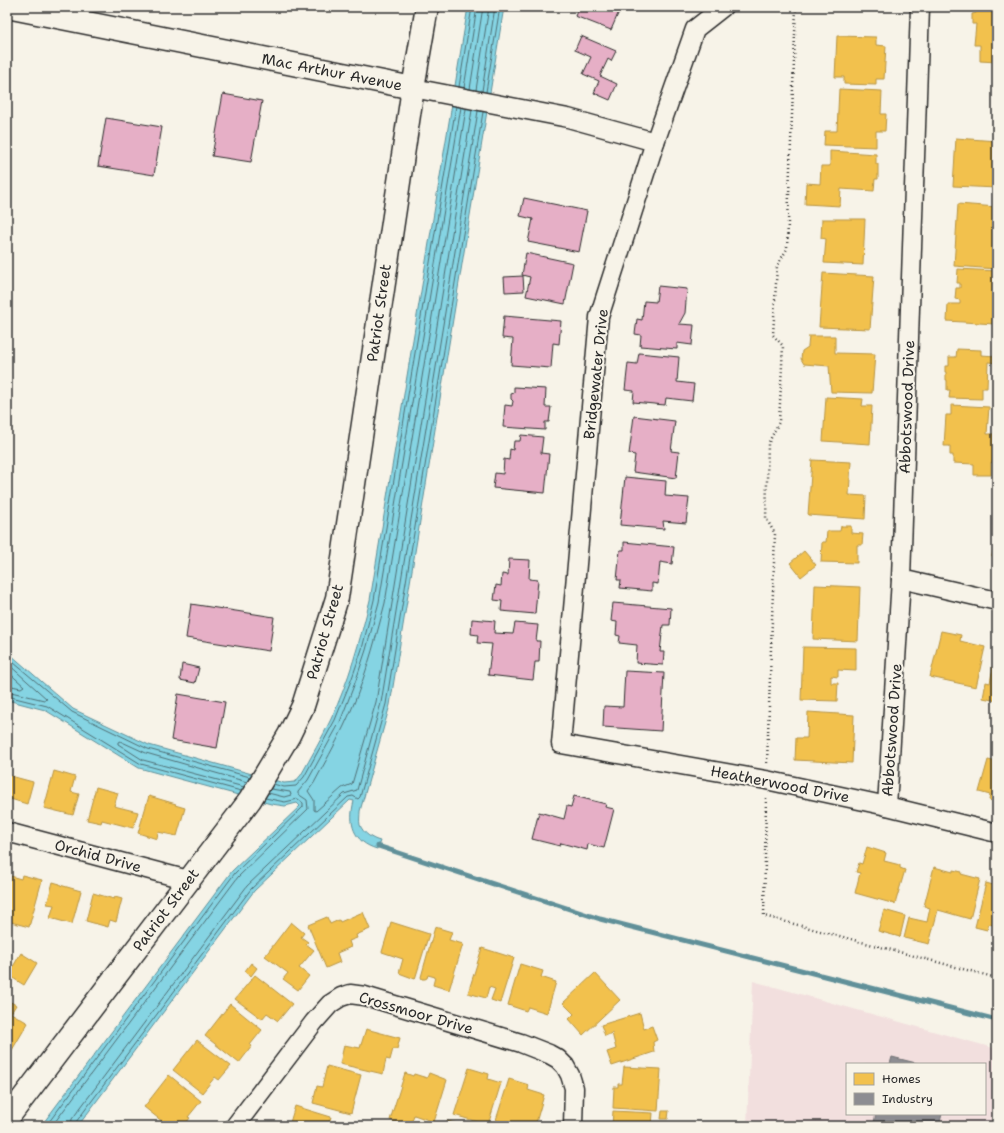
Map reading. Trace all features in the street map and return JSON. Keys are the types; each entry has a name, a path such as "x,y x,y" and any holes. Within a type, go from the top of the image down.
{"main road":[{"name":"Mac Arthur Avenue","path":"7,7 413,88"},
{"name":"Patriot Street","path":"8,1115 250,800 303,706 338,598 413,88 428,7"}],"street":[{"name":"Bridgewater Drive","path":"561,744 599,317 655,142 695,29 723,7"},
{"name":"Abbotswood Drive","path":"887,806 901,579 920,7"},
{"name":"Mac Arthur Avenue","path":"413,88 503,104 568,118 655,142"},
{"path":"901,579 997,601"},
{"name":"Heatherwood Drive","path":"561,744 766,780 887,806 997,833"},
{"name":"Orchid Drive","path":"7,832 188,880"},
{"name":"Crossmoor Drive","path":"235,1126 314,1022 330,1004 341,997 350,994 365,996 514,1040 539,1049 558,1059 565,1066 570,1075 574,1088 573,1126"}],"path":[{"path":"796,7 787,250 777,266 774,327 774,335 783,346 779,422 768,444 766,518 775,534 766,780 764,916 997,978"}],"shaded area":[{"path":"753,981 997,1049 997,1126 747,1126"}],"water":[{"path":"468,7 504,7 390,705 360,811 361,828 368,835 380,841 377,849 362,842 354,831 352,824 352,809 354,801 350,800 254,891 78,1126 41,1126 232,871 300,806 297,803 285,806 271,804 139,768 45,710 7,700 7,653 73,709 149,745 284,783 295,782 301,775 328,726 349,675 370,600"}],"building: Homes":[{"path":"976,7 997,7 997,62 980,61 980,45 974,45 976,24 972,24 972,14 976,13"},
{"path":"837,36 876,37 876,45 886,46 884,79 876,79 876,85 844,84 844,77 835,77"},
{"path":"839,89 882,91 881,114 886,114 885,131 876,131 876,147 824,145 825,131 837,131"},
{"path":"956,138 997,141 997,188 953,186"},
{"path":"830,151 876,154 878,179 875,179 874,191 841,189 840,206 805,204 806,183 820,184 821,166 830,166"},
{"path":"958,204 997,207 997,269 954,266"},
{"path":"822,219 865,219 863,265 824,263 826,239 821,238"},
{"path":"958,269 997,271 995,324 947,321 948,304 960,304 960,300 955,299 956,288 960,288 960,283 957,283"},
{"path":"823,273 874,276 870,329 819,327"},
{"path":"809,336 835,336 835,353 875,354 872,393 831,392 829,366 804,364 801,359 802,351 808,347"},
{"path":"996,339 997,363 988,362 987,388 982,388 982,399 949,398 950,390 947,390 945,366 949,366 949,357 956,357 957,349 981,350 981,355 996,356"},
{"path":"826,397 863,399 862,406 872,406 870,444 823,441"},
{"path":"951,405 989,407 987,434 995,434 993,463 991,462 991,475 974,475 974,464 953,463 953,455 950,455 950,446 944,446 946,415 951,415"},
{"path":"812,460 851,462 849,495 866,496 865,519 808,515"},
{"path":"841,526 851,526 851,533 863,534 862,545 857,545 857,563 821,562 822,542 826,542 827,531 840,531"},
{"path":"997,536 997,557 992,556"},
{"path":"804,551 816,565 801,577 790,563"},
{"path":"815,585 860,587 858,641 813,639"},
{"path":"941,631 961,635 960,641 985,647 976,687 930,677"},
{"path":"803,647 856,648 856,671 838,670 838,677 831,676 831,683 838,683 837,701 801,700"},
{"path":"993,667 997,668 997,701 983,698 986,682 990,683"},
{"path":"808,712 854,715 852,763 795,760 796,738 807,738"},
{"path":"988,760 997,762 997,802 989,800 990,795 979,792"},
{"path":"54,771 75,777 71,792 79,794 73,815 44,808"},
{"path":"7,775 33,782 27,804 7,798"},
{"path":"96,787 118,793 114,806 138,812 133,828 102,820 101,823 87,820"},
{"path":"149,796 185,808 177,836 158,832 157,839 138,833"},
{"path":"867,847 886,853 884,861 900,865 900,868 905,870 895,904 855,893 860,873 856,872 859,863 862,864"},
{"path":"934,867 953,872 953,870 962,872 961,874 980,879 970,919 938,910 929,944 904,938 909,918 927,922 930,908 924,906"},
{"path":"7,875 21,879 22,875 42,880 29,927 7,921"},
{"path":"53,882 81,891 72,924 50,918 54,905 47,904"},
{"path":"986,883 997,886 997,926 989,924 987,930 975,927"},
{"path":"93,893 114,899 115,897 122,899 116,922 110,920 108,927 86,921"},
{"path":"884,910 905,916 900,937 878,931"},
{"path":"363,912 370,929 356,935 357,938 349,941 351,947 337,953 340,962 326,968 308,925 327,917 330,924 339,920 340,922"},
{"path":"291,922 304,933 301,937 308,942 306,944 314,950 299,968 309,976 298,990 283,979 288,973 265,956"},
{"path":"391,922 429,934 415,979 399,973 403,959 382,952"},
{"path":"435,927 452,932 449,940 463,944 449,990 433,985 435,977 428,975 427,978 422,979 421,977"},
{"path":"482,948 514,958 500,1003 491,1000 495,989 489,987 486,998 468,993"},
{"path":"21,953 37,963 24,985 8,975"},
{"path":"251,963 257,968 251,976 245,971"},
{"path":"520,964 543,971 541,977 556,982 547,1013 528,1007 526,1011 508,1005"},
{"path":"595,973 620,1000 583,1035 569,1019 574,1014 563,1003"},
{"path":"255,975 292,1004 278,1021 267,1013 262,1019 235,999"},
{"path":"7,1000 16,1005 11,1013 28,1023 12,1050 7,1047"},
{"path":"230,1004 262,1030 250,1045 252,1046 239,1063 205,1036"},
{"path":"640,1013 644,1029 652,1026 657,1040 653,1042 654,1052 612,1066 607,1052 616,1049 612,1033 605,1036 601,1025"},
{"path":"366,1029 400,1038 397,1049 393,1049 390,1060 386,1059 383,1074 340,1064 344,1045 360,1048"},
{"path":"197,1040 231,1066 219,1080 215,1077 202,1093 173,1070"},
{"path":"327,1066 361,1075 351,1113 313,1103 317,1086 322,1087"},
{"path":"624,1067 661,1069 658,1111 613,1108 614,1087 618,1087 618,1084 622,1084"},
{"path":"469,1068 489,1074 488,1079 501,1083 488,1125 454,1115"},
{"path":"405,1073 427,1078 429,1073 447,1080 434,1122 414,1115 410,1126 390,1120"},
{"path":"169,1075 201,1101 188,1117 190,1118 184,1126 168,1126 144,1107"},
{"path":"509,1079 529,1085 528,1090 544,1095 535,1126 515,1126 496,1120"},
{"path":"295,1106 331,1117 328,1126 289,1126"},
{"path":"613,1111 653,1113 652,1126 612,1126"},
{"path":"662,1111 669,1111 668,1119 661,1119"},
{"path":"447,1121 462,1125 462,1126 445,1126"}],"building: Industry":[{"path":"892,1057 916,1063 890,1063"},
{"path":"876,1115 942,1115 939,1126 873,1126"}],"building: Other":[{"path":"579,7 621,7 611,30 575,16"},
{"path":"581,36 616,51 611,61 608,59 600,76 617,84 610,100 594,93 599,81 583,74 591,57 575,50"},
{"path":"223,94 262,101 251,162 212,156"},
{"path":"106,118 162,127 154,175 98,166"},
{"path":"524,198 587,211 579,252 528,242 533,219 520,216"},
{"path":"526,253 573,263 565,304 526,296 530,277 522,275"},
{"path":"523,276 524,291 505,292 504,277"},
{"path":"658,286 687,289 685,313 679,324 694,325 692,345 677,343 677,349 640,346 641,335 635,334 637,319 642,320 644,301 656,302"},
{"path":"504,316 561,321 559,344 553,343 551,368 511,365 513,339 502,338"},
{"path":"639,353 679,357 677,382 694,384 692,401 666,398 665,405 633,402 634,391 625,390 628,363 637,364"},
{"path":"514,387 546,389 545,407 551,407 549,422 545,422 545,430 503,427 505,405 512,406 513,401 511,399 511,394 514,393"},
{"path":"634,416 675,421 671,451 679,452 676,478 633,472 635,455 629,454"},
{"path":"521,435 543,437 541,453 549,454 545,493 493,488 495,473 503,474 504,459 509,460 510,449 513,450 514,441 520,441"},
{"path":"625,477 666,481 665,496 689,498 686,523 663,521 664,529 620,525"},
{"path":"624,542 674,547 672,564 660,562 658,584 652,583 652,591 620,588 621,580 617,580 620,550 624,550"},
{"path":"509,559 530,560 529,579 538,580 535,614 501,611 502,601 494,600 496,585 501,586 502,574 508,575"},
{"path":"613,603 671,608 670,625 663,625 660,652 664,652 663,665 636,663 637,645 619,643 620,636 616,635 617,622 611,621"},
{"path":"191,604 274,617 269,651 186,638"},
{"path":"472,619 495,621 494,633 513,634 515,623 538,625 536,641 540,641 539,662 535,662 533,680 488,675 492,644 477,643 478,635 471,634"},
{"path":"182,664 199,668 195,683 180,680"},
{"path":"625,671 664,673 661,731 603,727 604,706 623,707"},
{"path":"178,694 225,702 217,748 171,740"},
{"path":"574,796 606,804 605,807 614,809 604,848 588,844 587,850 561,843 560,846 532,839 539,812 564,819 567,806 571,807"}],"waterway":[{"path":"378,846 600,919 997,1020"}]}
